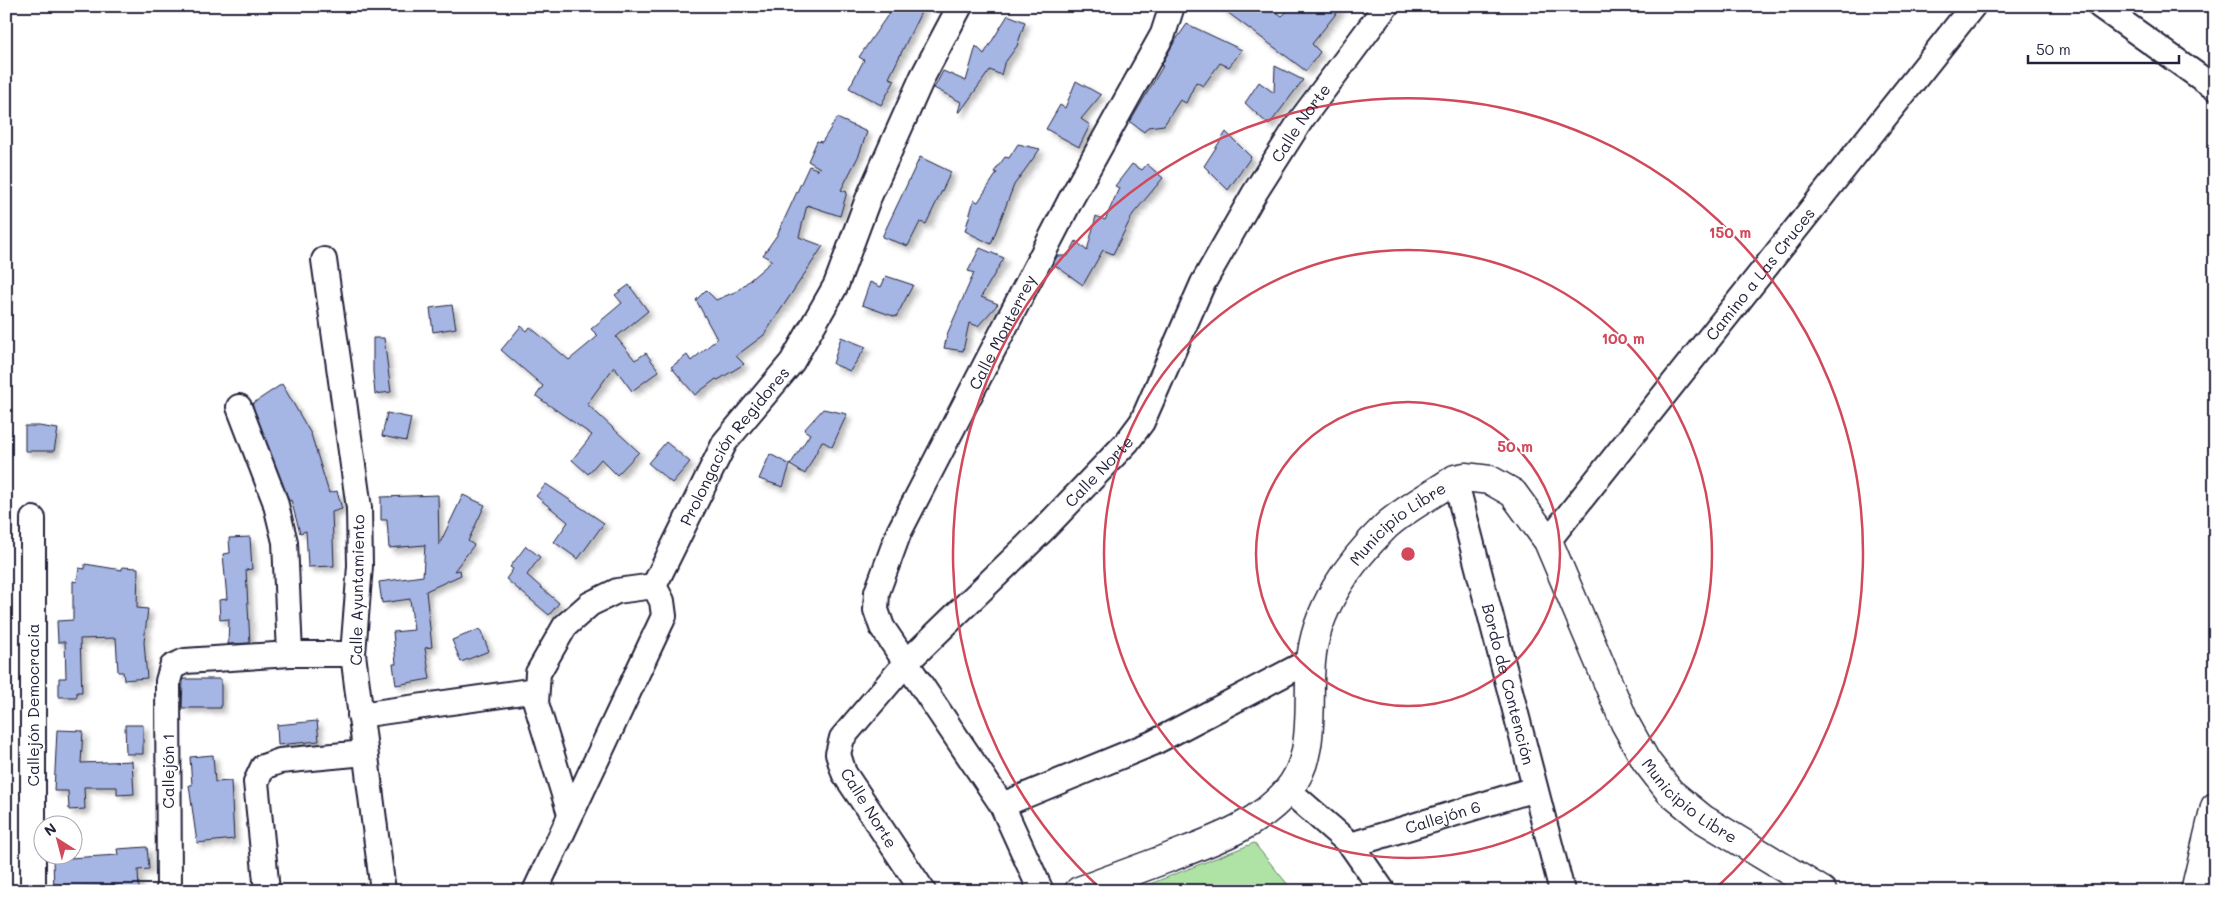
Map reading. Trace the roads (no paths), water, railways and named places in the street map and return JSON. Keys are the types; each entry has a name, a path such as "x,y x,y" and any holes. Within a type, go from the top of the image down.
{"street":[{"name":"Prolongación Regidores","path":"654,586 725,442 792,362 836,285 868,199 923,76 960,6"},
{"name":"Calle Monterrey","path":"1041,891 1002,805 882,627 876,610 877,592 899,532 1071,199 1162,34 1172,6"},
{"name":"Calle Norte","path":"923,891 844,772 838,754 842,738 906,663 1044,529 1127,442 1142,422 1203,283 1254,194 1300,120 1386,6"},
{"name":"Camino a Las Cruces","path":"1548,541 1973,6"},
{"path":"2100,6 2215,88"},
{"name":"Calle Ayuntamiento","path":"324,260 359,508 360,566 353,654 383,891"},
{"path":"239,408 275,501 285,542 290,654 353,654"},
{"name":"Municipio Libre","path":"1079,891 1226,836 1257,818 1288,790 1301,769 1308,738 1311,660 1322,617 1335,588 1387,525 1455,479 1465,477 1490,480 1513,493 1548,541 1625,723 1646,762 1670,792 1703,819 1822,891"},
{"name":"Bordo de Contención","path":"1455,479 1562,891"},
{"name":"Callejón Democracia","path":"33,518 33,891"},
{"path":"536,891 570,814 664,616 662,601 654,586 617,590 590,604 565,626 538,673 536,703 540,722 570,814"},
{"name":"Callejón 1","path":"169,891 168,681 172,667 185,661 290,654"},
{"path":"1002,805 1153,743 1311,660"},
{"path":"360,715 536,690"},
{"path":"267,891 256,782 263,768 280,761 365,753"},
{"name":"Callejón 6","path":"1351,845 1536,789"},
{"path":"1288,790 1351,845 1383,891"},
{"path":"2195,891 2215,807"}]}
